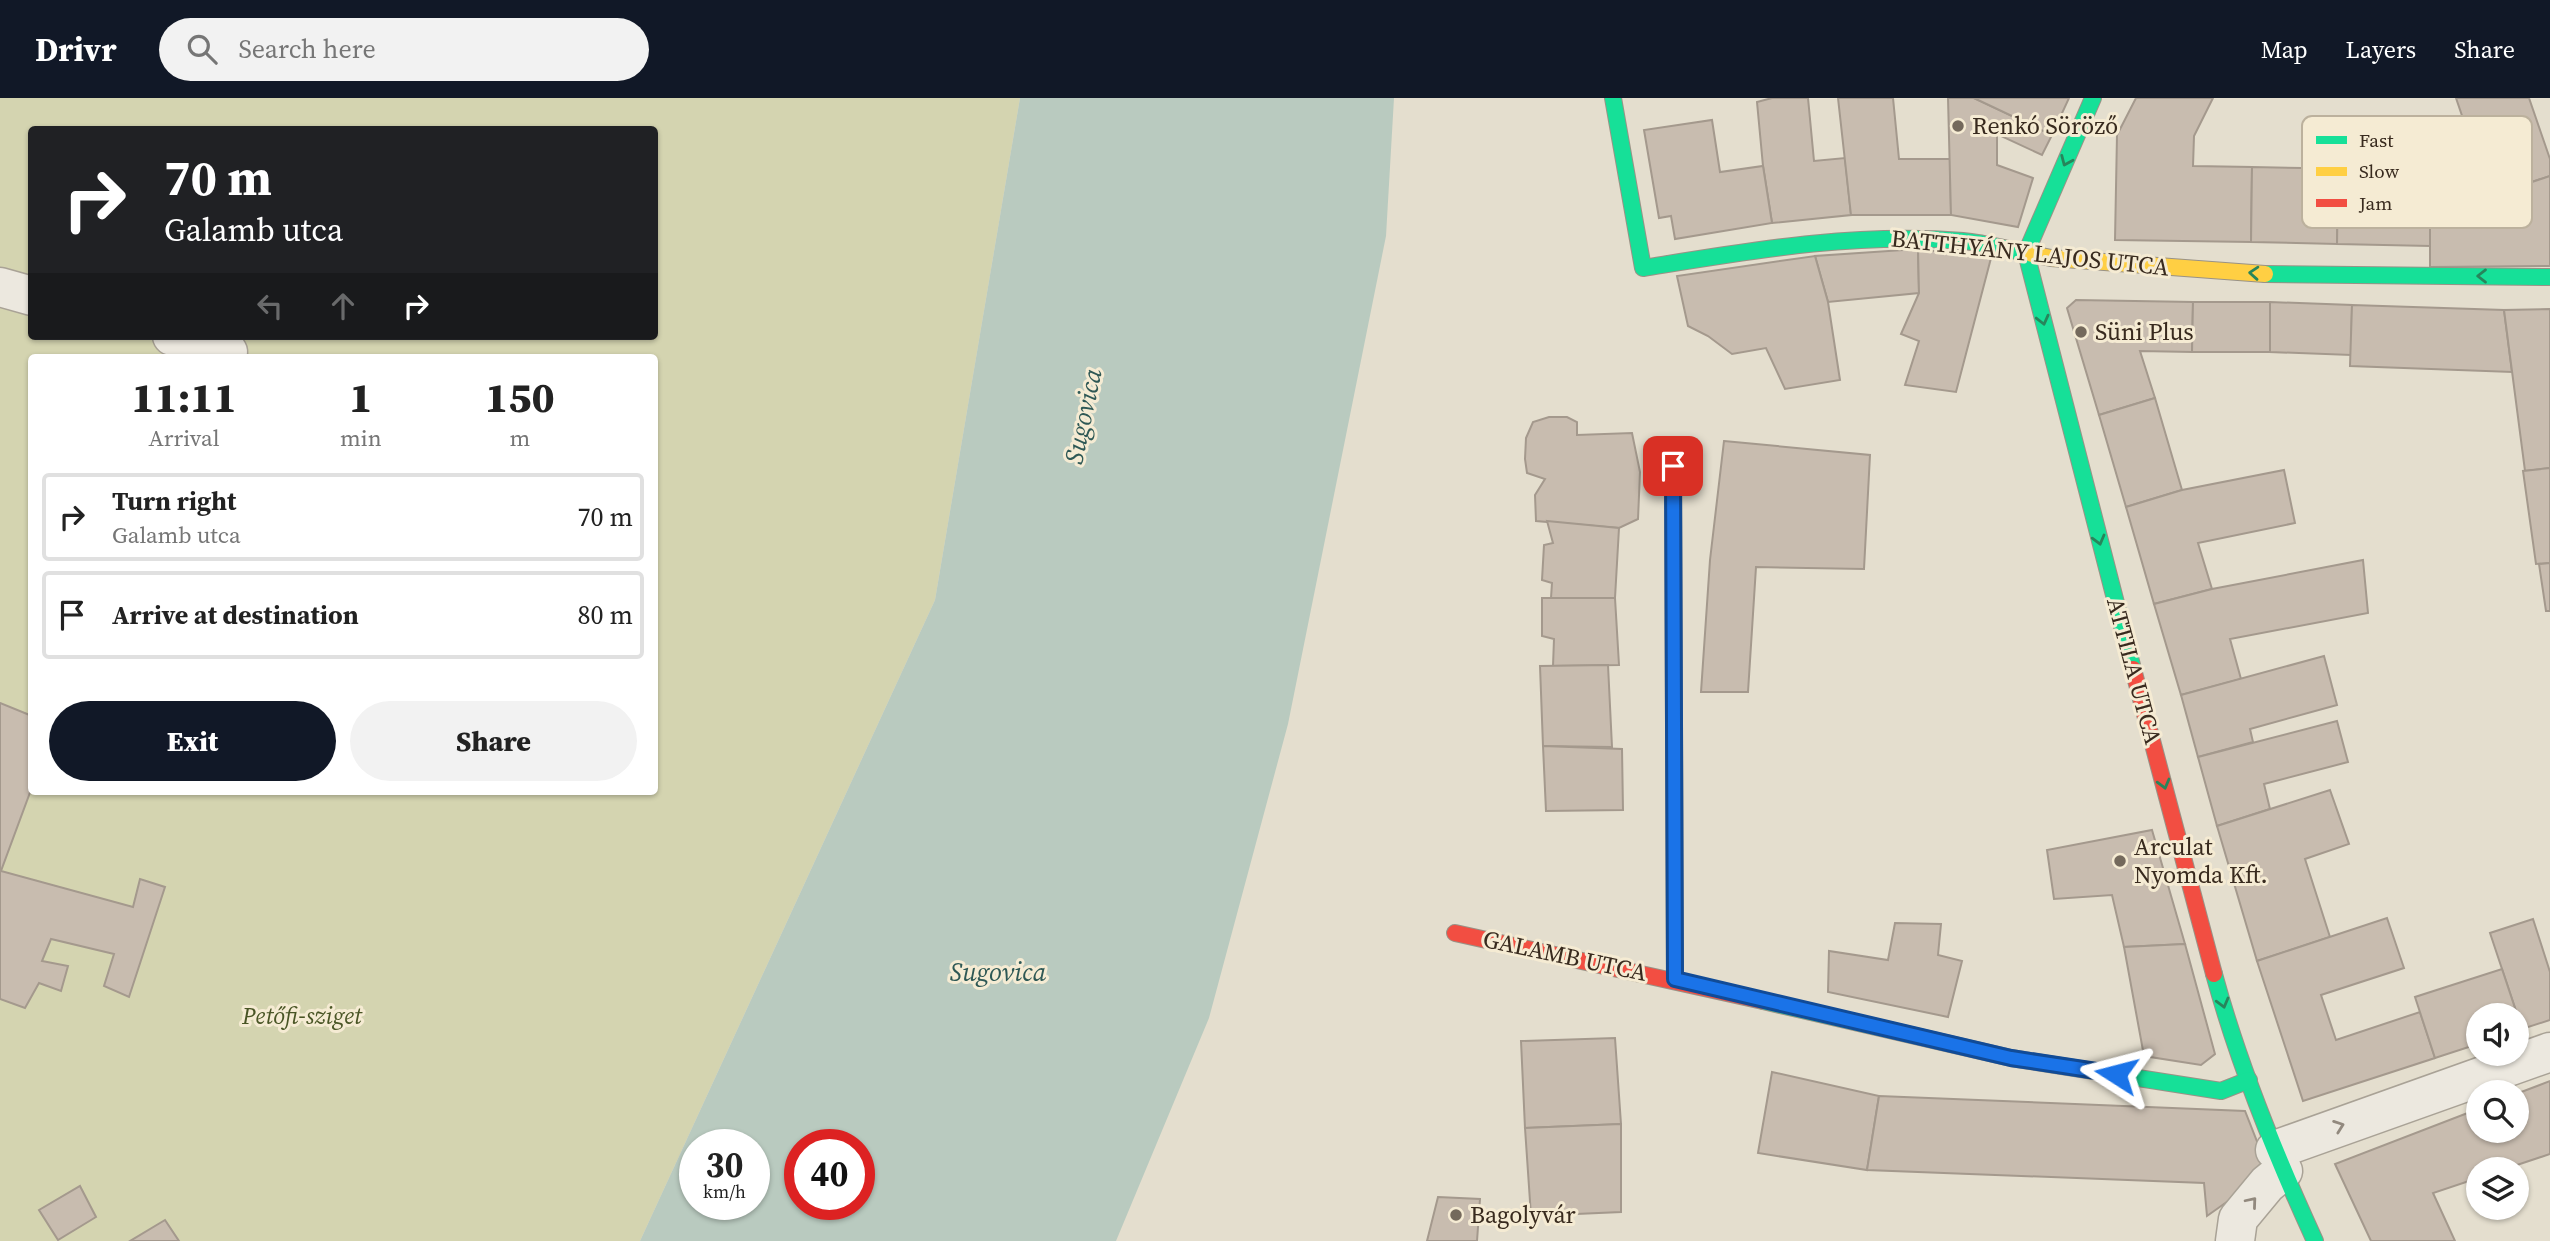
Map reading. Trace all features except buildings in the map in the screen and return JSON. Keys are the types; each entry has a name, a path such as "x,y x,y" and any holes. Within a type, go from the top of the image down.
{"street":[{"name":"BATTHYÁNY LAJOS UTCA","path":"1613,98 1643,268 1768,248 1873,238 1965,241 2051,258 2282,275 2550,277"},
{"path":"2026,253 2093,98"},
{"name":"ATTILA UTCA","path":"2026,253 2226,1016 2279,1161 2315,1241"},
{"path":"0,287 28,295"},
{"path":"186,340 228,352"},
{"name":"GALAMB UTCA","path":"1673,466 1675,979"},
{"name":"GALAMB UTCA","path":"1455,933 1675,979 2011,1058 2221,1091 2249,1080"},
{"path":"2235,1241 2238,1219 2267,1184 2279,1161 2416,1098 2550,1052"}],"green space":[{"name":"Petőfi-sziget","path":"0,98 1020,98 935,600 692,1129 679,1129 679,1156 640,1241 0,1241"}],"water":[{"name":"Sugovica","path":"1020,98 1394,98 1386,236 1288,724 1209,1018 1116,1241 640,1241 679,1156 679,1220 770,1220 770,1129 692,1129 935,600"}],"traffic: fast":[{"path":"1613,98 1643,268 1802,245 1882,239 1963,241 2032,254"},
{"path":"2093,98 2026,253 2133,669"},
{"path":"2265,274 2550,277"},
{"path":"1673,466 1675,980"},
{"path":"2214,974 2259,1109 2315,1241"},
{"path":"1763,1001 2011,1058 2221,1091 2249,1080"}],"traffic: slow":[{"path":"2032,254 2051,258 2265,274"}],"traffic: jam":[{"path":"2133,669 2214,974"},
{"path":"1455,933 1763,1001"}],"place":[{"name":"Renkó Söröző","path":"1958,126"},
{"name":"Süni Plus","path":"2081,332"},
{"name":"Arculat Nyomda Kft.","path":"2120,861"},
{"name":"Bagolyvár","path":"1456,1215"}],"route":[{"path":"1673,466 1675,979 2011,1058 2116,1074"}]}
